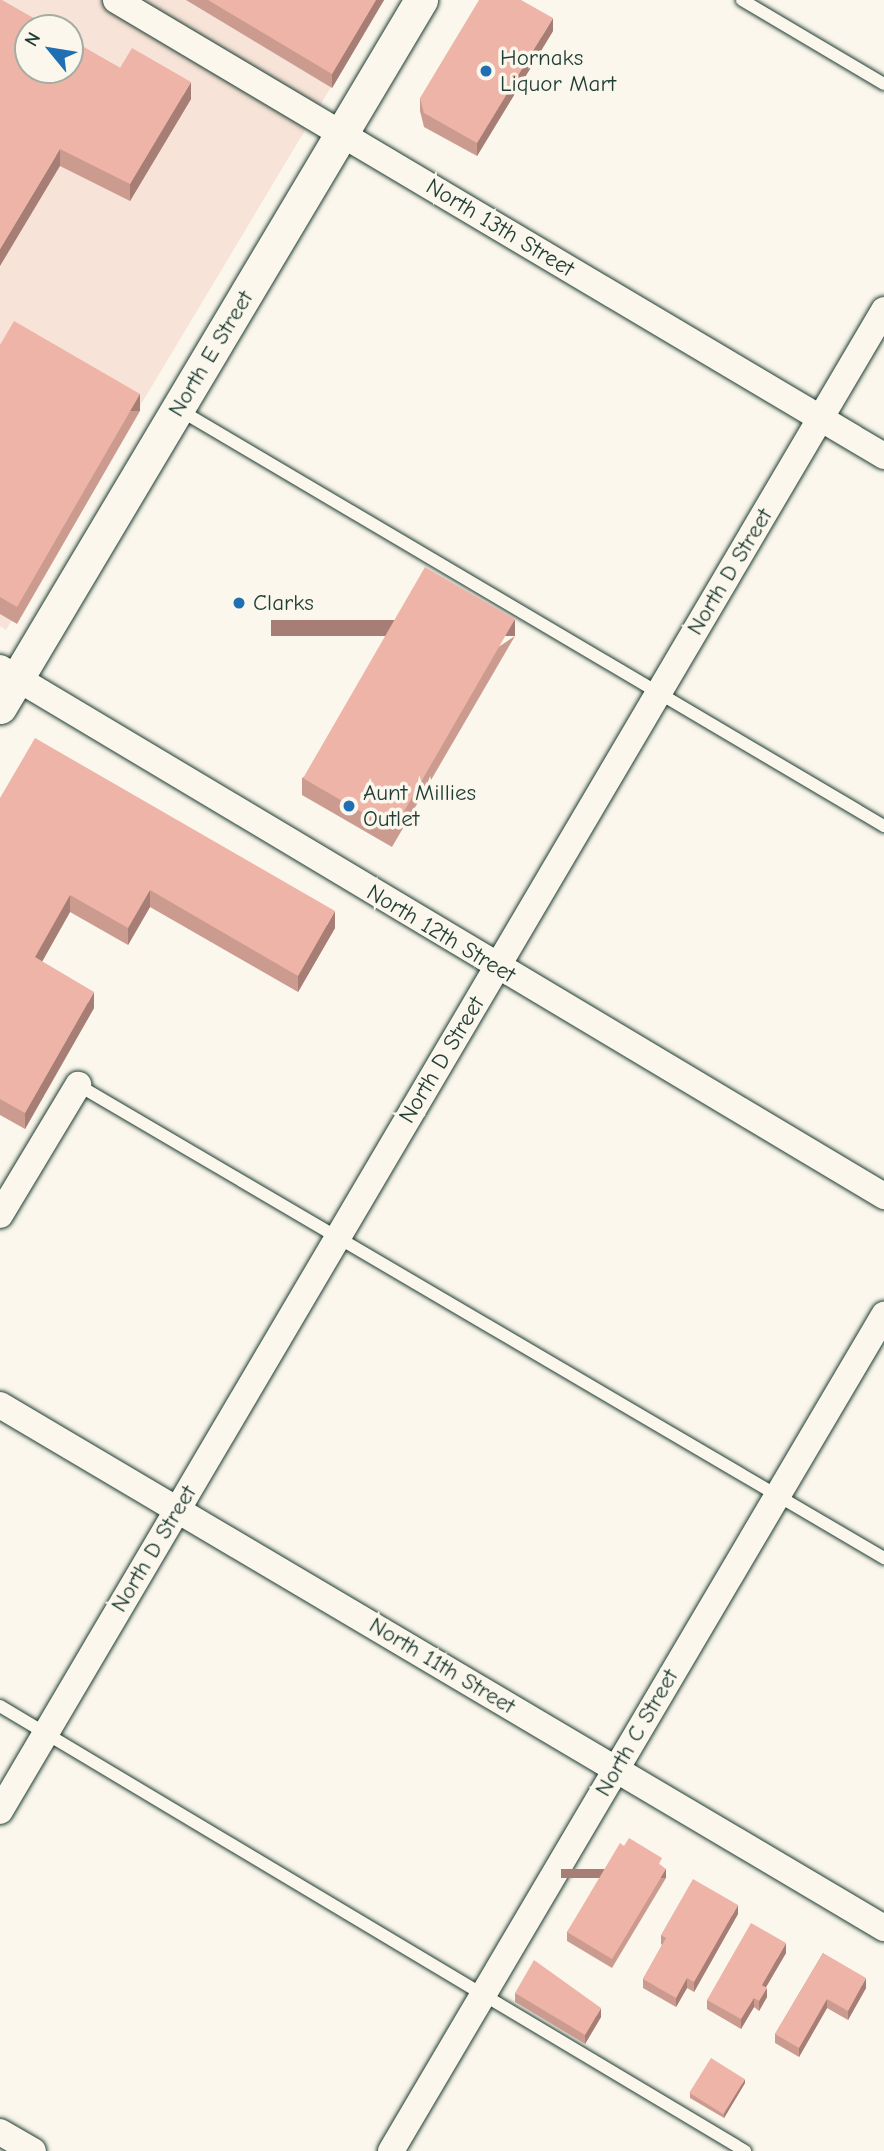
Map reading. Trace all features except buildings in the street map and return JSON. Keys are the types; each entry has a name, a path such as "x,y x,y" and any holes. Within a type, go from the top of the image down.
{"street":[{"name":"North 13th Street","path":"116,0 884,456"},
{"name":"North E Street","path":"0,708 9,673 178,409 421,0"},
{"name":"North D Street","path":"0,1811 884,310"},
{"name":"North 12th Street","path":"9,673 496,968 884,1196"},
{"path":"0,1215 78,1085"},
{"name":"North C Street","path":"391,2151 884,1315"},
{"name":"North 11th Street","path":"0,1405 884,1928"},
{"path":"0,2132 33,2151"}],"lane":[{"path":"742,0 884,84"},
{"path":"178,409 660,690 884,826"},
{"path":"78,1085 339,1235 884,1558"},
{"path":"0,1706 482,1996 746,2151"}],"shaded area":[{"path":"0,0 383,0 6,630 0,626"}],"place":[{"name":"Hornaks Liquor Mart","path":"486,71"},
{"name":"Clarks","path":"239,603"},
{"name":"Aunt Millies Outlet","path":"349,806"}]}
